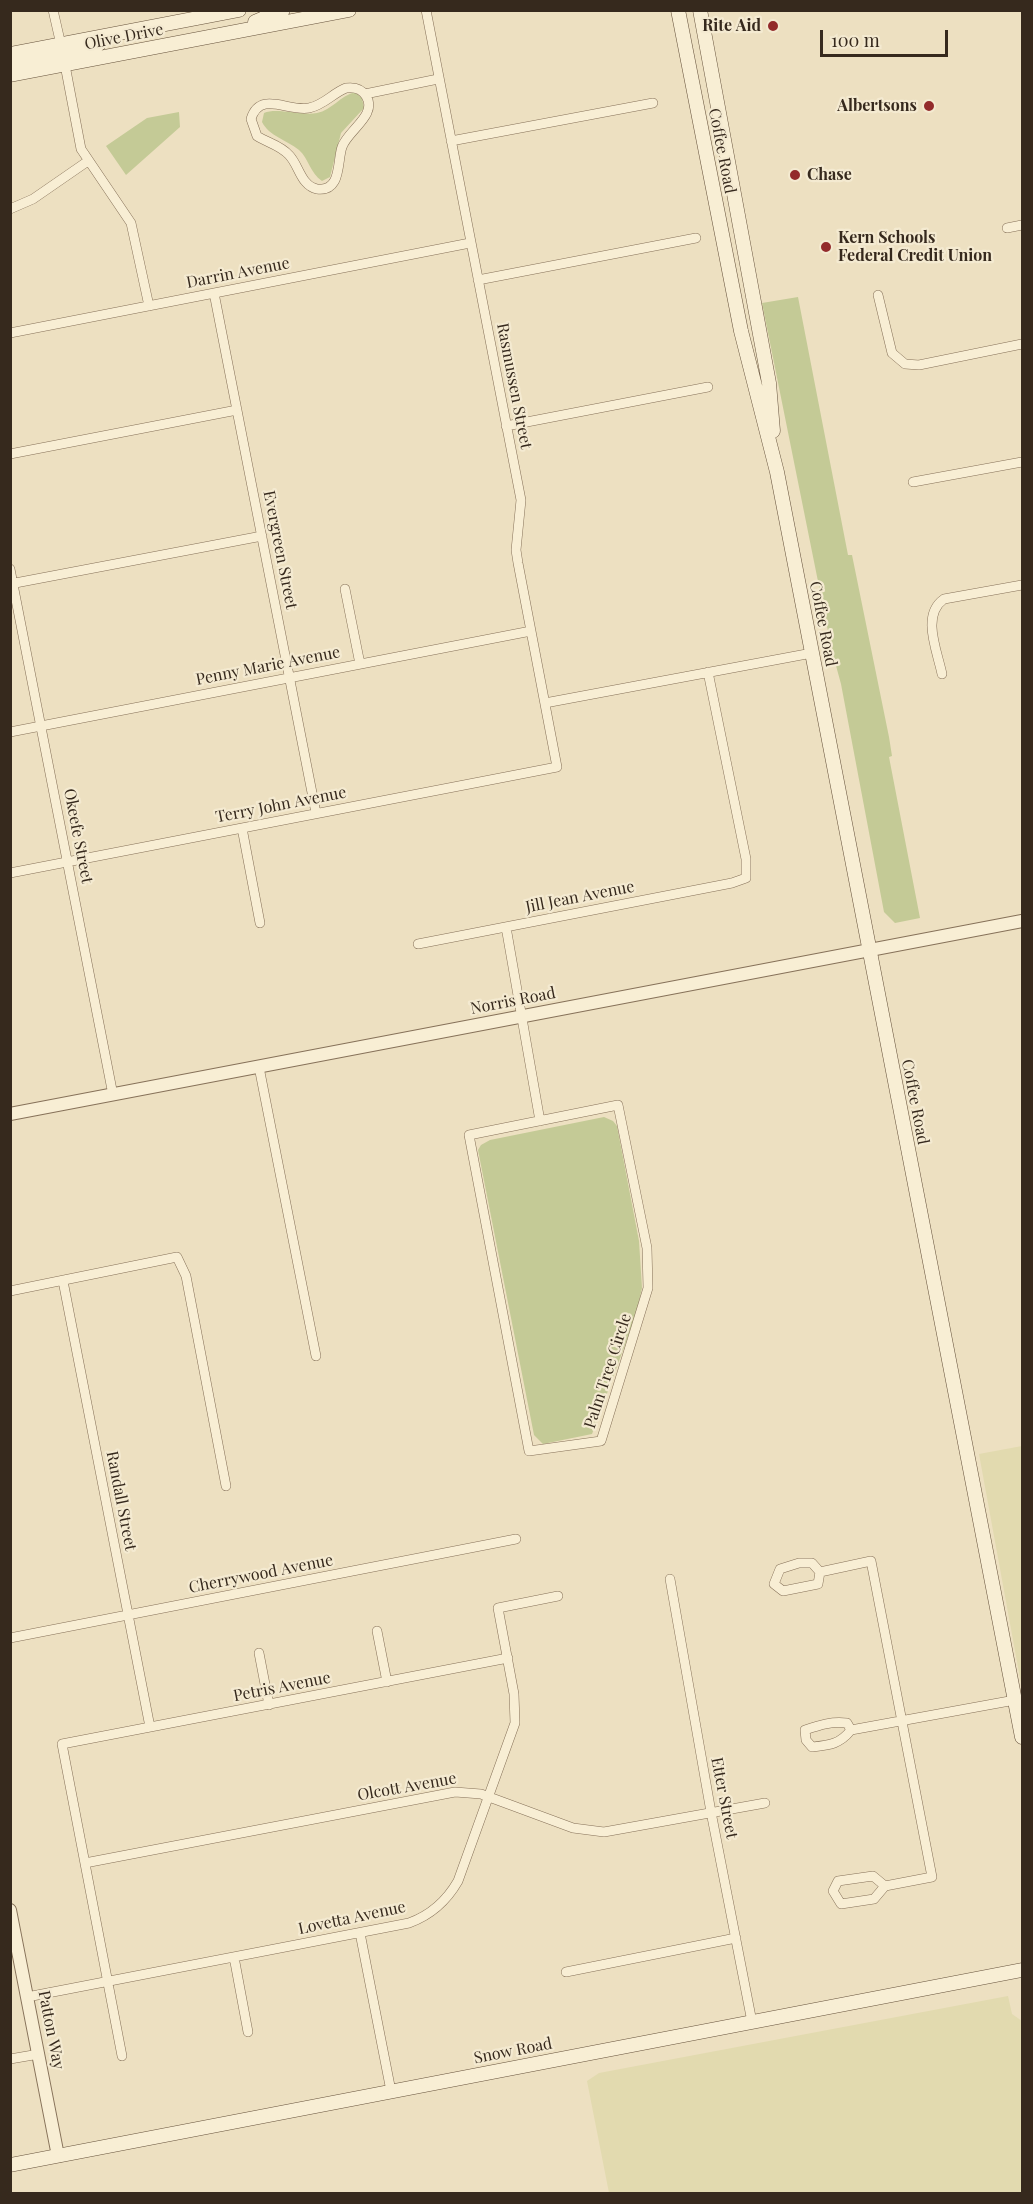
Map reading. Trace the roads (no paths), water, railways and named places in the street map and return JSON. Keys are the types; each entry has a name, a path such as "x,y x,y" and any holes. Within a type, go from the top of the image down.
{"main road":[{"name":"Olive Drive","path":"10,54 238,10"},
{"path":"217,36 283,10"},
{"name":"Olive Drive","path":"10,75 349,10"},
{"name":"Coffee Road","path":"678,10 741,331 777,472 868,950 1023,1737"},
{"name":"Coffee Road","path":"700,10 769,383 777,472"},
{"path":"64,65 70,54 135,30"},
{"path":"10,65 52,56 59,52 61,45"},
{"name":"Snow Road","path":"10,2165 1023,1970"}],"street":[{"path":"53,10 61,45"},
{"name":"Rasmussen Street","path":"426,10 520,500 516,550 557,767"},
{"path":"64,65 76,134 87,161 115,197 131,223 149,306"},
{"path":"364,94 438,79"},
{"path":"346,88 358,89 364,94 368,101 368,113 341,148 337,177 327,187 310,186 291,157 274,144 257,136 251,125 253,113 262,104 273,103 287,107 308,108 320,104 346,88"},
{"path":"451,141 653,102"},
{"path":"10,209 33,199 87,161"},
{"path":"1006,228 1023,225"},
{"path":"478,280 696,238"},
{"name":"Darrin Avenue","path":"10,333 470,243"},
{"name":"Evergreen Street","path":"214,293 316,813"},
{"path":"878,295 892,353 905,364 919,365 1023,344"},
{"path":"506,426 708,387"},
{"path":"10,454 237,410"},
{"path":"913,482 1023,462"},
{"path":"12,583 262,536"},
{"name":"Okeefe Street","path":"10,569 113,1095"},
{"path":"942,674 931,617 934,606 944,599 1023,585"},
{"path":"345,589 360,664"},
{"name":"Penny Marie Avenue","path":"10,732 531,631"},
{"path":"545,703 812,653"},
{"name":"Jill Jean Avenue","path":"418,944 732,884 746,878 746,859 708,672"},
{"name":"Terry John Avenue","path":"10,873 557,767"},
{"path":"242,828 260,923"},
{"name":"Norris Road","path":"10,1114 1023,921"},
{"path":"506,927 540,1121"},
{"path":"259,1067 315,1356"},
{"name":"Palm Tree Circle","path":"618,1105 647,1248 649,1279 641,1315 601,1441 529,1451 469,1135 540,1121 618,1105"},
{"path":"10,1291 177,1257 186,1276 226,1486"},
{"name":"Randall Street","path":"63,1281 150,1727"},
{"name":"Cherrywood Avenue","path":"10,1638 516,1539"},
{"path":"820,1572 871,1561 932,1877 885,1886 874,1899 841,1904 833,1891 838,1881 873,1876 885,1886"},
{"path":"799,1563 812,1563 820,1572 818,1584 783,1591 774,1584 780,1569 799,1563"},
{"name":"Etter Street","path":"670,1579 711,1812 752,2022"},
{"name":"Lovetta Avenue","path":"27,1997 409,1923 432,1912 442,1904 458,1881 515,1723 514,1694 498,1608 558,1596"},
{"path":"377,1631 387,1682"},
{"path":"259,1653 268,1705"},
{"name":"Petris Avenue","path":"85,1863 62,1744 508,1658"},
{"path":"851,1730 848,1723 837,1721 821,1724 805,1730 806,1740 812,1747 827,1745 842,1742 851,1730 1015,1700"},
{"name":"Olcott Avenue","path":"85,1863 455,1792 490,1796 573,1828 589,1831 617,1830 765,1803"},
{"path":"85,1863 122,2056"},
{"name":"Patton Way","path":"11,1914 58,2156"},
{"path":"360,1933 391,2091"},
{"path":"566,1972 736,1938"},
{"path":"234,1957 248,2032"},
{"path":"10,2059 39,2054"}],"place":[{"name":"Rite Aid","path":"773,26"},
{"name":"Albertsons","path":"929,106"},
{"name":"Chase","path":"795,175"},
{"name":"Kern Schools Federal Credit Union","path":"826,247"}]}
